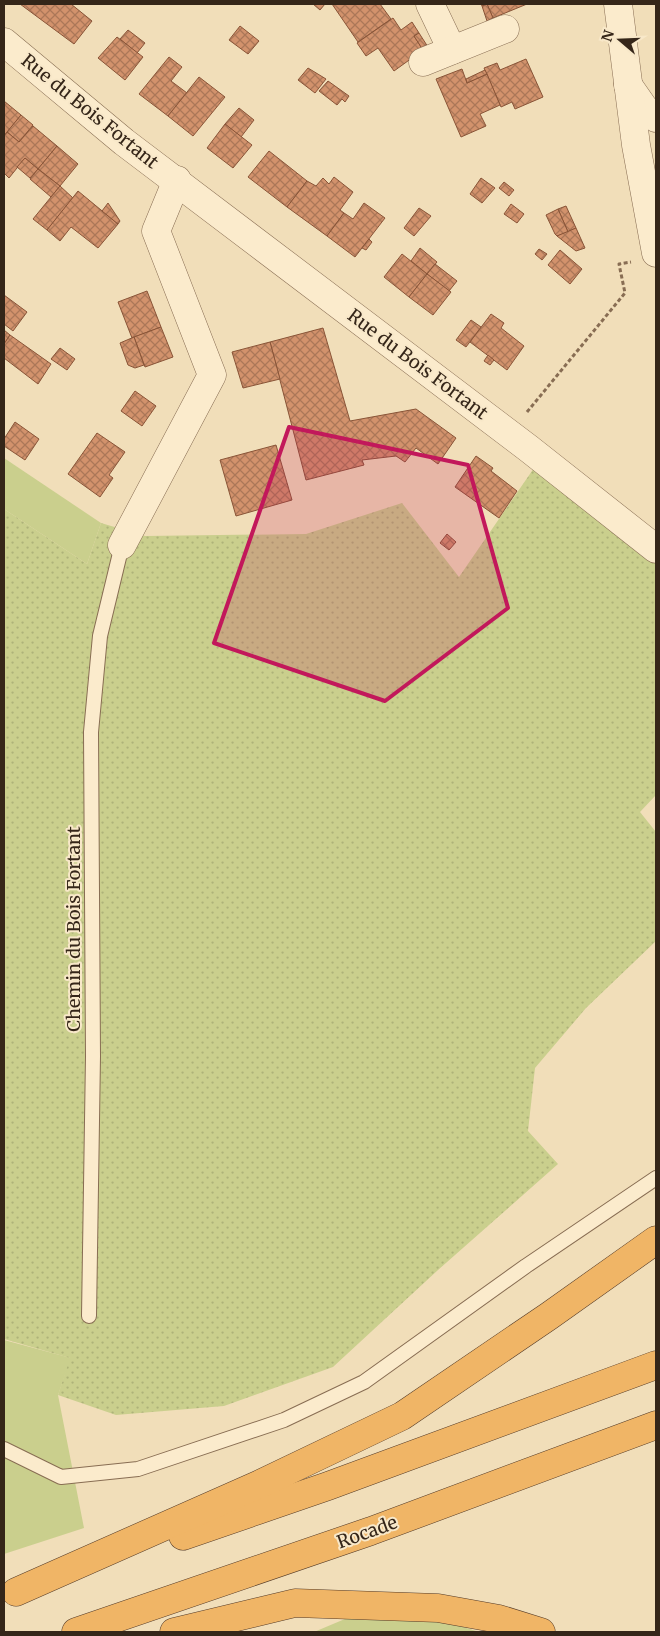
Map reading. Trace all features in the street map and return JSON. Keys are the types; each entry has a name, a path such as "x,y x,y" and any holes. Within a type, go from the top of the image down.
{"highway":[{"path":"10,1594 260,1484 402,1416 549,1316 656,1240"},
{"path":"10,1594 328,1486 656,1365"},
{"name":"Rocade","path":"76,1632 371,1531 656,1425"},
{"path":"174,1632 295,1603 438,1608 499,1619 541,1632"}],"street":[{"path":"430,4 452,50"},
{"path":"618,4 628,84 648,170 647,257"},
{"path":"423,62 505,29"},
{"name":"Rue du Bois Fortant","path":"4,42 124,142 177,180 509,434 656,550"},
{"path":"628,84 644,108 656,118"},
{"path":"122,545 212,375 156,231 177,180"}],"lane":[{"name":"Chemin du Bois Fortant","path":"89,1316 93,1056 91,732 100,636 122,545"},
{"path":"4,1449 60,1476 138,1469 284,1420 364,1382 526,1266 656,1178"}],"path":[{"path":"509,434 624,293 619,264 647,257"}],"highlighted area":[{"path":"289,427 468,465 508,608 385,701 214,643"}],"green space":[{"path":"543,455 656,546 656,795 640,812 656,832 656,941 586,1008 535,1068 528,1131 558,1164 438,1270 333,1367 224,1406 116,1415 58,1395 70,1358 4,1339 4,509 87,564 101,523 145,536 306,534 402,503 459,577"},
{"path":"4,458 101,523 87,564 4,509"},
{"path":"4,1340 71,1358 58,1395 84,1528 4,1554"},
{"path":"352,1616 436,1618 479,1632 314,1632"}],"building":[{"path":"20,4 71,4 92,21 74,44"},
{"path":"313,4 325,4 320,10"},
{"path":"332,4 380,4 391,19 358,42"},
{"path":"487,4 527,4 493,18"},
{"path":"487,4 493,18 487,21 482,6"},
{"path":"393,18 401,30 412,22 419,33 414,36 423,50 394,71 378,48 366,56 357,43"},
{"path":"240,26 259,41 248,54 229,40"},
{"path":"128,30 145,43 137,53 120,39"},
{"path":"419,33 428,47 423,50 414,36"},
{"path":"117,37 143,57 125,80 98,58"},
{"path":"169,57 182,67 171,81 187,93 168,116 139,94"},
{"path":"526,59 543,97 515,109 512,102 501,107 484,68 497,63 500,70"},
{"path":"308,68 326,79 315,93 298,80"},
{"path":"462,69 467,83 487,74 500,105 480,114 486,126 461,137 436,79"},
{"path":"485,70 487,74 467,83 466,79"},
{"path":"199,77 225,97 193,136 168,116"},
{"path":"328,81 349,96 345,102 342,99 337,105 319,91"},
{"path":"4,101 21,115 4,136"},
{"path":"239,108 254,120 241,137 225,124"},
{"path":"21,115 33,125 19,142 7,132"},
{"path":"225,124 252,145 233,168 207,148"},
{"path":"33,126 57,146 38,169 25,158 9,178 4,173 4,136 7,132 19,142"},
{"path":"57,146 78,164 60,186 38,169"},
{"path":"269,151 307,181 287,207 248,177"},
{"path":"25,158 38,169 30,178 17,167"},
{"path":"38,169 60,186 51,197 30,179"},
{"path":"334,177 353,192 340,210 344,213 327,236 287,207 307,181 316,186 323,178 329,184"},
{"path":"481,178 495,188 482,203 470,194"},
{"path":"504,182 514,190 509,196 499,188"},
{"path":"60,186 73,198 47,230 33,219"},
{"path":"78,191 118,224 98,248 71,227 60,241 47,230"},
{"path":"108,203 120,221 118,224 102,211"},
{"path":"364,203 385,218 355,257 327,236 344,213 353,219"},
{"path":"511,204 524,214 517,223 504,214"},
{"path":"566,206 576,228 568,232 558,209"},
{"path":"419,208 431,216 414,236 404,228"},
{"path":"558,209 568,232 557,236 546,215"},
{"path":"576,228 585,248 576,251 557,236"},
{"path":"369,239 372,242 366,250 362,248"},
{"path":"420,248 437,262 427,274 411,261"},
{"path":"539,249 547,254 542,260 535,254"},
{"path":"560,250 582,269 570,284 548,265"},
{"path":"402,254 427,274 409,297 384,277"},
{"path":"435,264 457,281 449,291 427,274"},
{"path":"427,274 451,292 433,315 409,297"},
{"path":"147,291 161,327 132,338 118,302"},
{"path":"4,295 27,312 13,331 4,324"},
{"path":"491,314 504,323 501,328 524,346 507,370 470,342"},
{"path":"471,320 481,327 466,347 456,340"},
{"path":"161,327 173,357 145,367 134,337"},
{"path":"323,328 350,421 416,409 456,438 438,464 416,448 405,462 396,456 362,460 364,465 306,480 270,342"},
{"path":"4,330 10,335 4,344"},
{"path":"10,335 51,364 38,384 4,358 4,344"},
{"path":"134,337 144,365 135,368 128,365 120,343"},
{"path":"270,342 280,379 243,388 232,352"},
{"path":"60,348 75,359 67,370 51,359"},
{"path":"488,355 494,360 490,365 484,361"},
{"path":"135,391 156,406 142,426 121,411"},
{"path":"15,422 39,439 25,460 4,446 4,439"},
{"path":"97,433 125,452 109,475 113,478 100,497 68,474"},
{"path":"276,445 292,500 236,516 220,460"},
{"path":"476,456 493,468 491,471 517,491 499,518 455,487"},
{"path":"447,534 456,542 449,550 440,543"}]}
